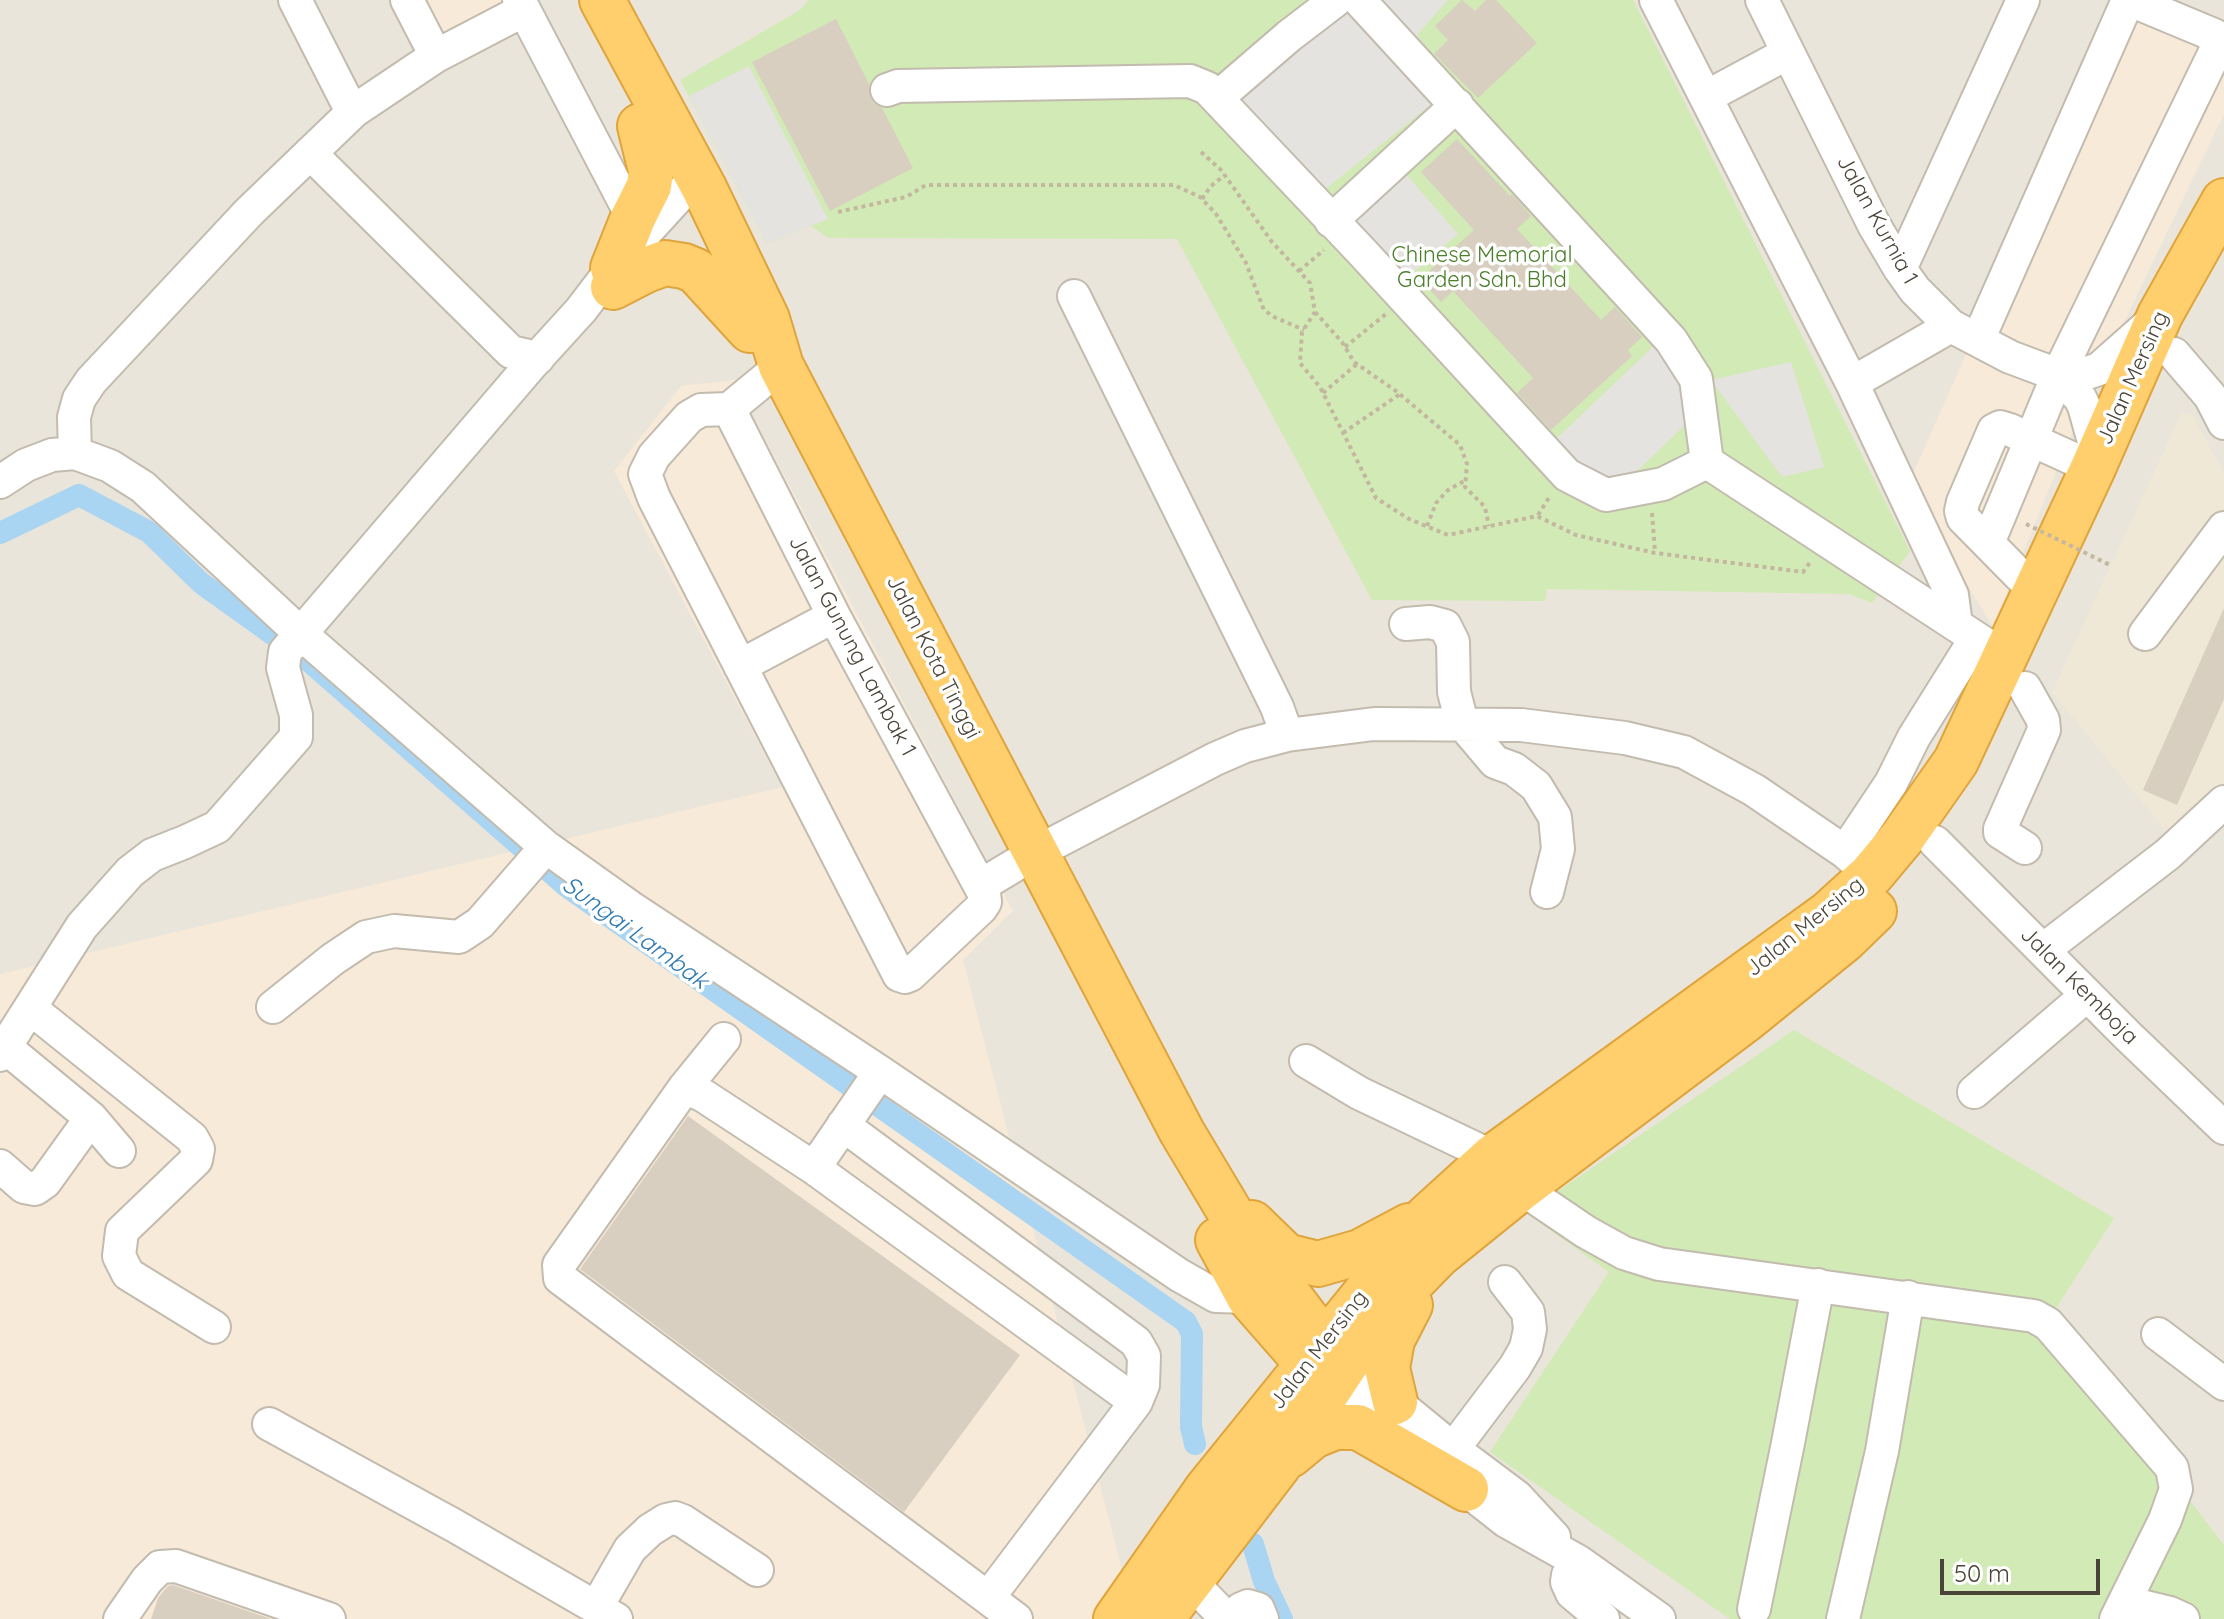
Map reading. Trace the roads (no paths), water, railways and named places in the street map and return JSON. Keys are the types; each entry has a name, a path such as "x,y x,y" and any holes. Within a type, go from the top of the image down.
{"highway":[{"name":"Jalan Kota Tinggi","path":"599,2 640,126 692,195 767,319 781,366 1182,1132 1246,1239 1327,1363"},
{"name":"Jalan Kota Tinggi","path":"599,2 692,195 750,330 781,366"},
{"path":"602,289 649,186 651,171 640,126"},
{"name":"Jalan Mersing","path":"1161,1619 1190,1581 1230,1488 1278,1466 1327,1363 1438,1255 1474,1225 1507,1173 1828,914 1858,863 1902,838 1956,761 1991,652 2167,335 2224,201"},
{"name":"Jalan Mersing","path":"1116,1619 1230,1488 1327,1363 1427,1217 1507,1173 1745,1020 1844,940 1905,881 1935,842 1989,757 1991,652 2035,591 2095,462 2167,335 2191,315 2224,258"},
{"path":"602,289 665,263 684,266 696,271 750,330"},
{"name":"Jalan Kota Tinggi","path":"1085,947 1146,1102 1253,1303 1327,1363"},
{"path":"1182,1132 1256,1227 1286,1256 1318,1264 1360,1252 1427,1217"},
{"path":"1395,1402 1387,1368 1392,1340 1407,1309 1449,1263 1474,1225"},
{"path":"1230,1488 1263,1387 1265,1366 1253,1303"},
{"path":"1278,1466 1313,1436 1335,1427 1358,1427 1459,1469"}],"street":[{"path":"295,0 354,111"},
{"path":"407,0 436,56"},
{"path":"1217,98 1336,0"},
{"path":"1359,0 1671,340 1696,379 1707,462 1991,652"},
{"path":"1656,0 1852,383 1952,595 2043,720 2044,730 2000,829 2025,848"},
{"name":"Jalan Kurnia 1","path":"1762,0 1874,225 1915,290 1965,333 2010,357 2058,375"},
{"path":"1852,383 1965,333 2129,0 2214,35 2216,50 2058,375 1988,543 2035,591"},
{"path":"1900,269 2021,1"},
{"path":"75,453 74,417 79,399 91,381 249,212 354,111 436,56 522,5 633,218"},
{"path":"1706,97 1788,53"},
{"path":"887,90 898,86 1190,81 1207,88 1567,475 1606,495 1663,484 1707,462"},
{"path":"1338,227 1457,105"},
{"path":"310,153 523,363"},
{"path":"119,1151 91,1118 3,1051 82,926 130,872 152,855 217,827 296,737 296,715 283,668 292,643 523,363 602,289 692,195"},
{"path":"1074,296 1277,707 1287,735"},
{"path":"2058,375 2099,369 2167,335 2210,396 2224,423"},
{"path":"781,366 729,409 701,410 689,417 654,456 645,474 654,498 899,975 910,975 981,908 985,902 980,886 1035,853 1245,746 1287,735 1374,724 1521,725 1578,731 1684,752 1754,790 1858,863"},
{"path":"2058,375 2084,406 2095,462"},
{"name":"Jalan Gunung Lambak 1","path":"729,409 834,616 980,886"},
{"path":"2031,440 2095,462"},
{"path":"0,482 26,465 52,455 75,453 110,466 143,487 292,643 537,857 630,907 862,1098 1136,1342 1144,1356 1145,1372 1136,1402 988,1598"},
{"path":"2145,634 2224,528"},
{"path":"740,666 834,616"},
{"path":"1406,624 1430,622 1445,626 1453,642 1454,692 1462,723 1495,762 1514,769 1536,786 1555,817 1558,849 1547,892"},
{"path":"2043,950 2168,854 2224,802"},
{"name":"Jalan Kemboja","path":"1935,842 2087,995 2220,1117"},
{"path":"273,1007 366,937 394,931 459,937 480,923 537,857"},
{"path":"1974,1092 2087,995"},
{"path":"30,1008 192,1138 198,1149 196,1160 122,1231 119,1256 128,1274 214,1327"},
{"path":"724,1039 685,1087 559,1265 560,1278 1016,1619"},
{"path":"1306,1061 1507,1173 1586,1232 1624,1253 1659,1264 2034,1316 2048,1324 2172,1468 2176,1489 2165,1520 2120,1611 2170,1613 2183,1619"},
{"path":"685,1087 704,1096 814,1168 1136,1402"},
{"path":"814,1168 862,1098"},
{"path":"862,1098 1216,1296 1253,1303"},
{"path":"0,1166 24,1187 35,1189 45,1182 91,1118"},
{"path":"1459,1469 1526,1348 1530,1329 1528,1312 1505,1282"},
{"path":"1754,1609 1818,1285"},
{"path":"1843,1619 1882,1451 1908,1297"},
{"path":"2158,1334 2224,1384"},
{"path":"1327,1363 1395,1402 1506,1521 1579,1562 1659,1619"},
{"path":"1327,1363 1459,1469 1517,1497 1579,1562"},
{"path":"269,1424 455,1526 606,1614 630,1549 666,1520 675,1518 683,1521 757,1570"},
{"path":"1579,1562 1568,1575 1567,1582 1572,1593 1592,1616"},
{"path":"120,1619 160,1567 176,1566 329,1619"},
{"path":"1190,1581 1230,1619 1248,1606 1258,1609 1262,1619"}],"waterway":[{"name":"Sungai Lambak","path":"0,533 79,495 149,532 201,583 303,656 566,886 1186,1322 1192,1334 1191,1427 1195,1444"},
{"name":"Sungai Lambak","path":"1253,1544 1264,1581 1282,1619"}],"park label":[{"name":"Chinese Memorial Garden Sdn. Bhd","path":"1482,268"}]}
